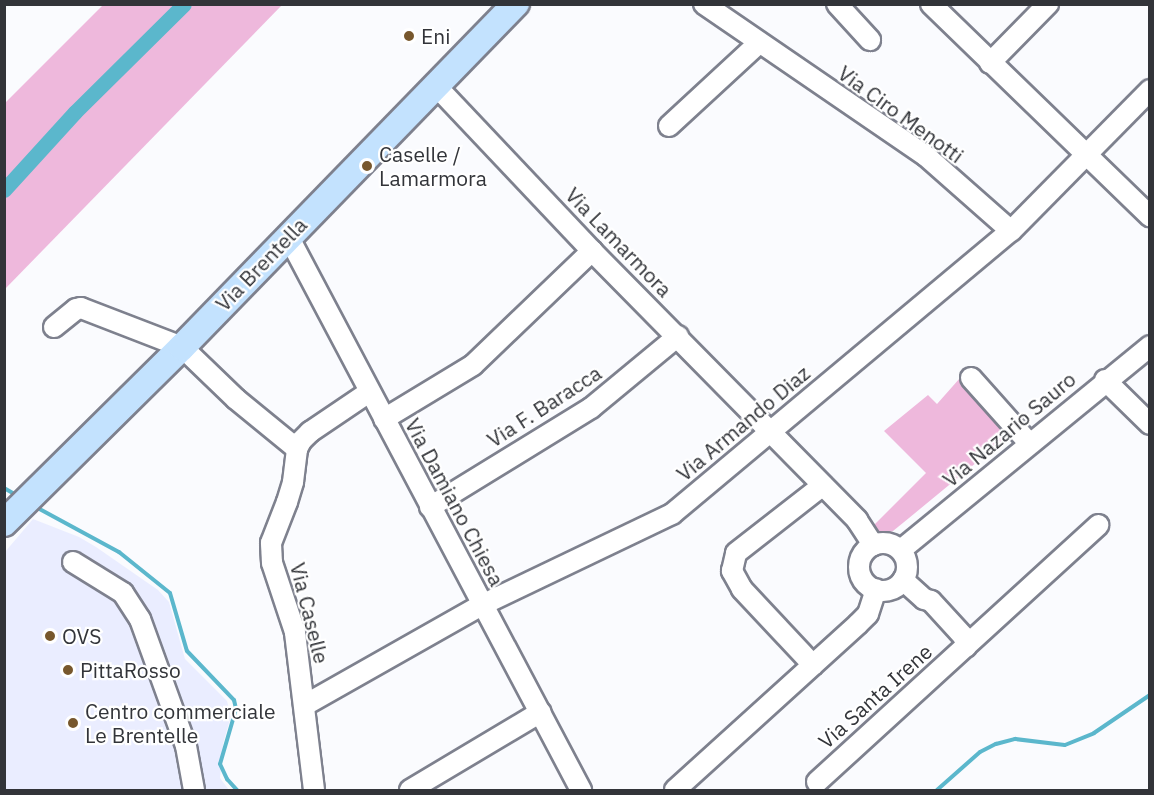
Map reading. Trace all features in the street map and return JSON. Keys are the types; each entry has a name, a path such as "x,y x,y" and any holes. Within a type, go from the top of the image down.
{"main road":[{"name":"Via Brentella","path":"19,508 182,347 516,4"}],"street":[{"name":"Via Ciro Menotti","path":"704,4 758,44 926,156 1011,231"},
{"path":"837,4 870,40"},
{"path":"931,4 1149,216"},
{"path":"990,63 1048,4"},
{"path":"669,126 758,44"},
{"name":"Via Lamarmora","path":"436,86 592,251 678,336 769,432"},
{"name":"Via Armando Diaz","path":"305,705 482,605 672,514 1011,231 1087,156 1149,90"},
{"name":"Via Damiano Chiesa","path":"288,236 581,790"},
{"path":"384,419 473,365 592,251"},
{"path":"54,327 75,309 81,308 182,347 236,399 297,449 310,432 369,392"},
{"name":"Via F. Baracca","path":"430,507 591,408 678,336"},
{"name":"Via Nazario Sauro","path":"901,550 1029,442 1149,346"},
{"path":"971,378 1029,442"},
{"path":"1105,381 1149,424"},
{"path":"769,432 857,520 873,545"},
{"name":"Via Caselle","path":"297,449 293,482 271,543 272,563 295,632 314,790"},
{"path":"813,665 742,589 732,571 736,553 823,485"},
{"name":"Via Santa Irene","path":"817,782 1098,525"},
{"path":"888,543 901,550 907,565 903,580 894,588 876,589 863,579 859,564 866,549 873,545 888,543"},
{"path":"73,562 123,593 140,619 186,746 194,790"},
{"name":"Via Santa Irene","path":"903,580 924,599 931,601 964,637 966,647"},
{"path":"685,787 868,614 876,589"},
{"path":"410,790 541,712"}],"shaded area":[{"path":"103,5 282,5 5,289 5,103"},
{"path":"960,378 1011,434 893,531 883,534 873,526 926,473 884,431 928,395 937,404"},
{"path":"33,519 79,537 96,547 158,590 169,602 185,659 227,701 231,716 223,744 220,778 229,790 5,790 5,552"}],"waterway":[{"path":"4,190 75,112 184,4"},
{"path":"4,488 18,496"},
{"path":"34,506 119,552 170,593 187,651 234,700 236,709 220,764 227,779 237,790"},
{"path":"937,790 980,752 996,744 1015,739 1065,745 1094,733 1150,695"}],"place":[{"name":"Eni","path":"409,36"},
{"name":"Caselle / Lamarmora","path":"367,166"},
{"name":"OVS","path":"50,636"},
{"name":"PittaRosso","path":"68,670"},
{"name":"Centro commerciale Le Brentelle","path":"73,723"}]}
